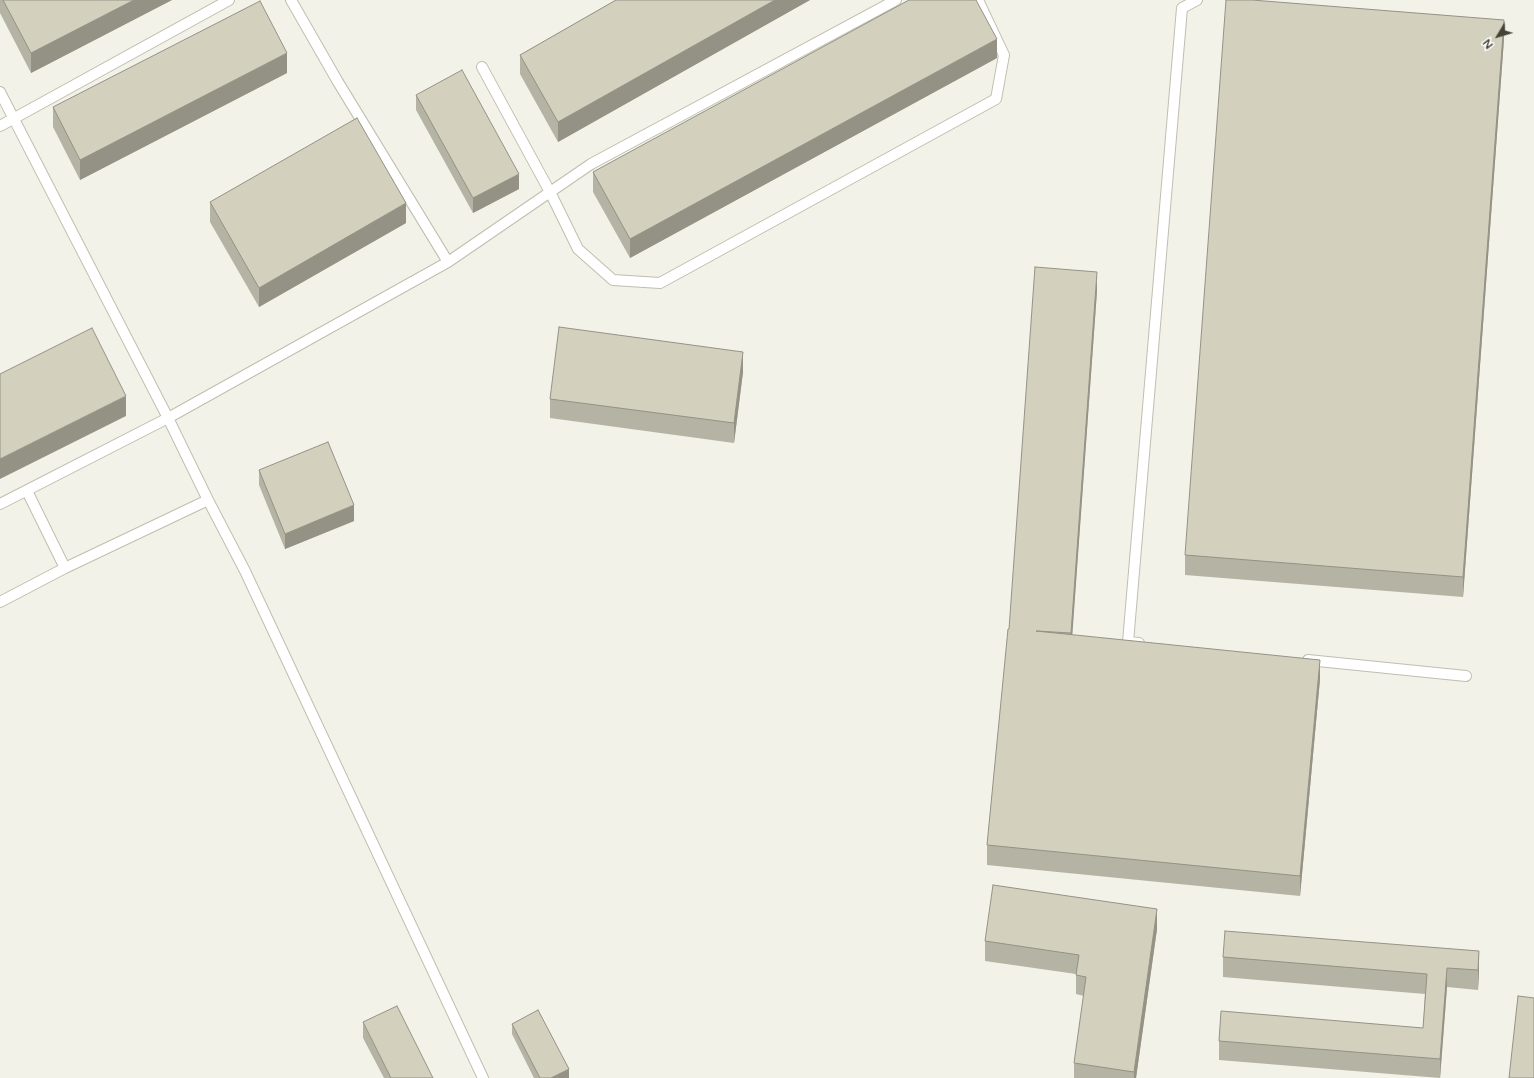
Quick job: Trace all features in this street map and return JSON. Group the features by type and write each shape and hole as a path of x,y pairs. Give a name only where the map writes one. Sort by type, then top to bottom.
{"lane":[{"path":"0,126 230,0"},
{"path":"291,0 338,82 448,262"},
{"path":"0,504 168,418 448,262 591,164 896,0"},
{"path":"482,67 550,192 578,249 613,280 660,282 996,99 1004,55 978,0"},
{"path":"1152,644 1128,642 1182,8 1197,0"},
{"path":"0,92 249,578 483,1078"},
{"path":"27,490 65,568"},
{"path":"0,602 65,568 208,500"},
{"path":"1301,659 1466,676"}],"building":[{"path":"3,0 134,0 31,53"},
{"path":"616,0 775,0 558,122 520,55"},
{"path":"909,0 976,0 997,39 630,239 593,172"},
{"path":"1226,0 1252,0 1504,20 1463,577 1185,555"},
{"path":"260,1 287,53 80,160 53,107"},
{"path":"462,70 519,174 473,198 416,95"},
{"path":"357,118 406,203 259,288 210,202"},
{"path":"1035,267 1097,272 1071,633 1036,631 1320,660 1300,876 987,845 1009,629"},
{"path":"559,327 743,352 734,423 550,399"},
{"path":"92,328 126,396 0,459 0,374"},
{"path":"328,442 354,505 285,534 259,470"},
{"path":"993,885 1157,909 1134,1072 1074,1063 1086,977 1076,975 1079,955 985,941"},
{"path":"1225,931 1479,951 1478,970 1447,968 1440,1059 1219,1041 1221,1011 1423,1028 1427,974 1223,957"},
{"path":"1518,996 1534,998 1534,1078 1509,1078"},
{"path":"397,1006 433,1078 391,1078 363,1022"},
{"path":"538,1010 569,1069 551,1078 540,1078 512,1024"}]}
